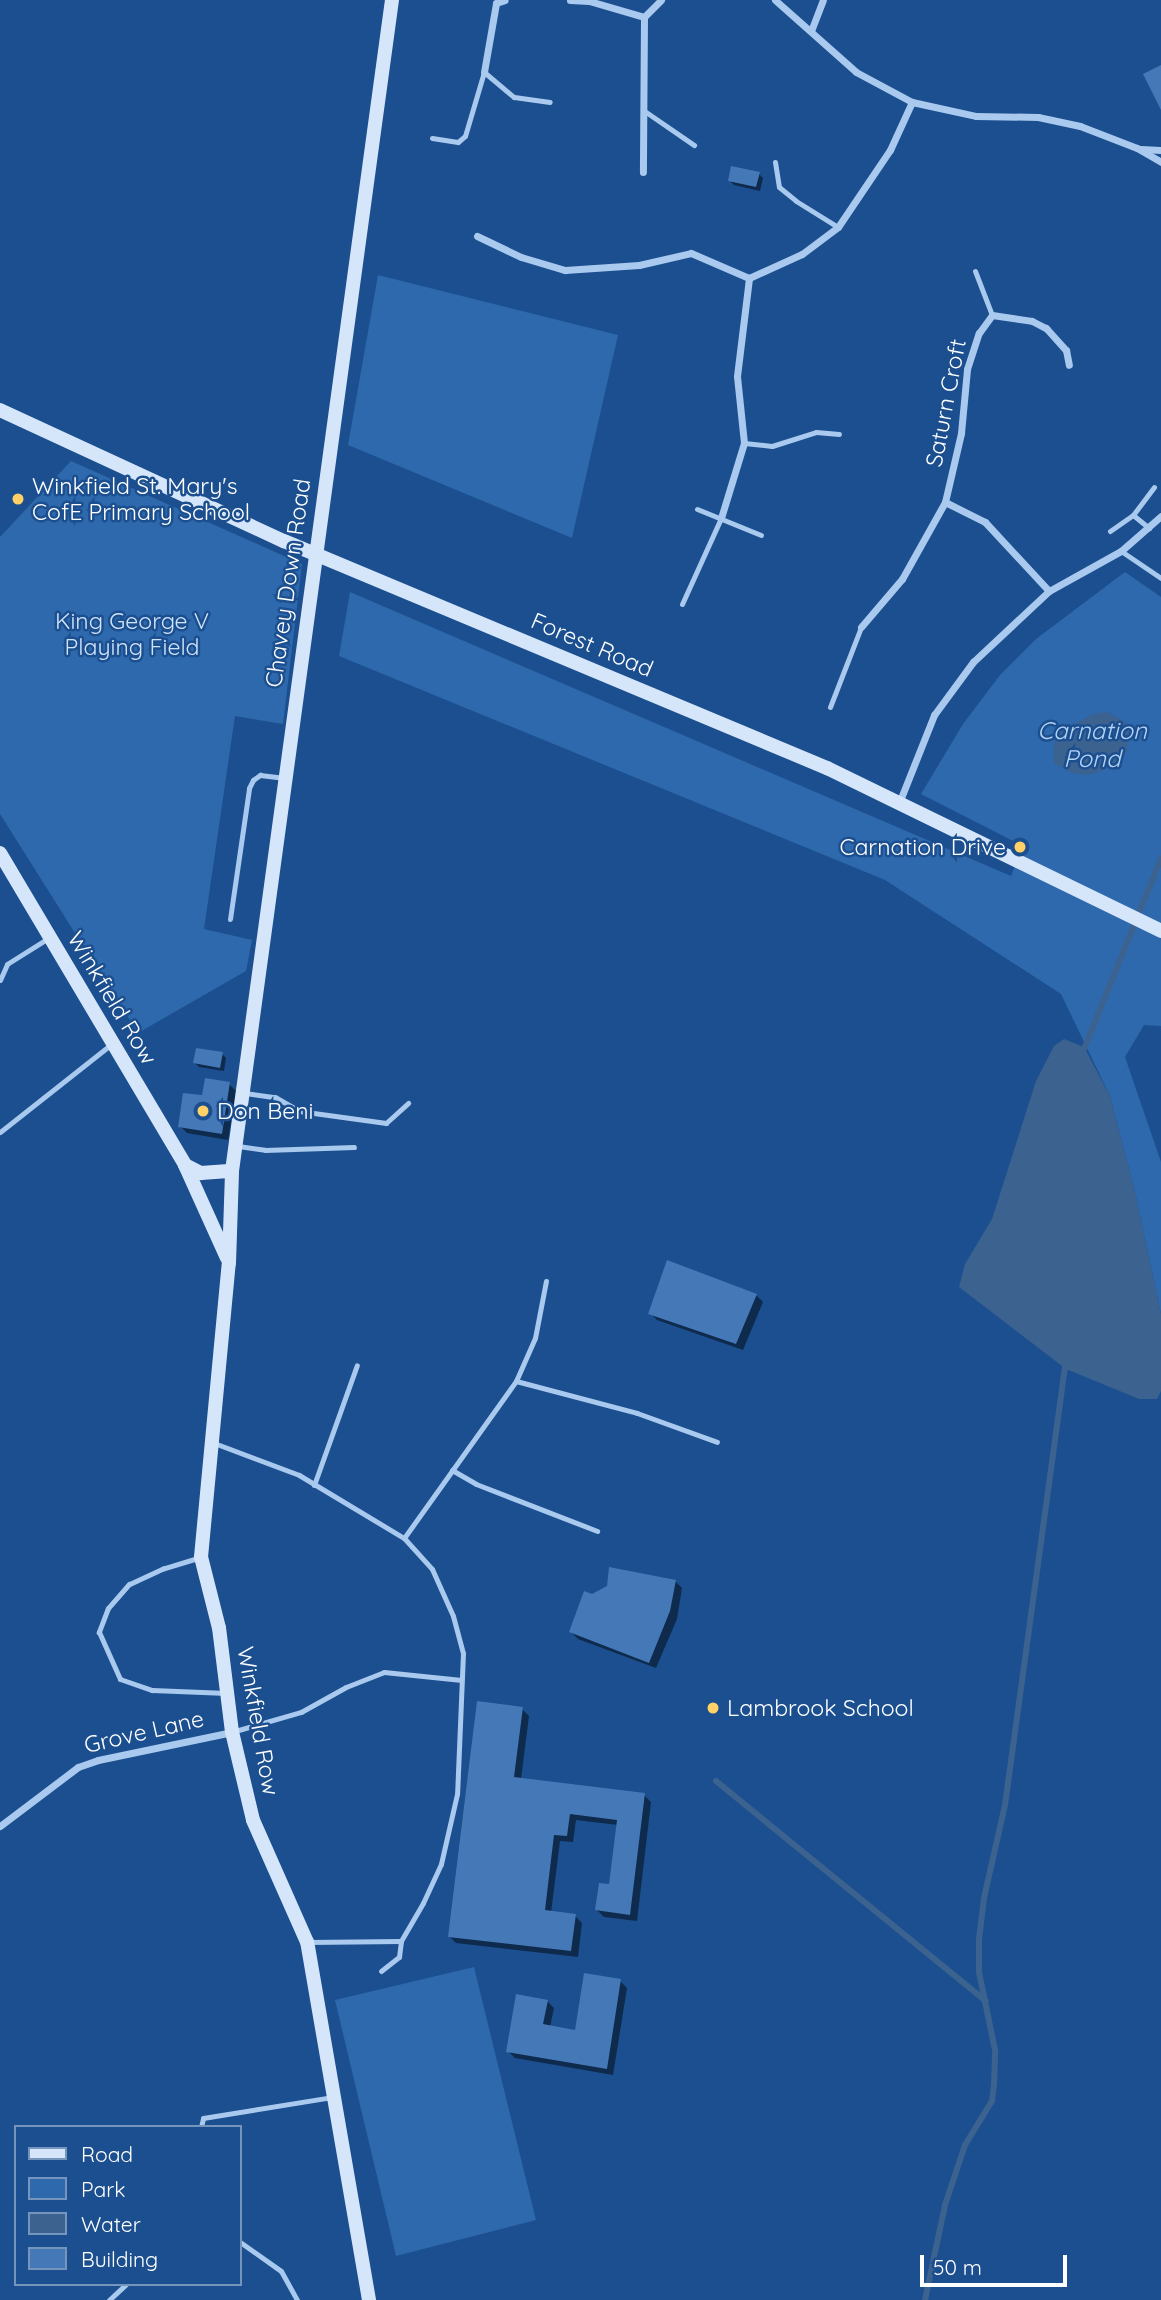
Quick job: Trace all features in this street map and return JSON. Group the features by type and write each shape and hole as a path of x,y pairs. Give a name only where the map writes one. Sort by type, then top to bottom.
{"main road":[{"name":"Chavey Down Road","path":"232,1171 392,0"},
{"name":"Forest Road","path":"0,411 315,554 827,768 1155,928"},
{"name":"Winkfield Row","path":"0,853 186,1165 229,1263"},
{"path":"186,1165 201,1172 232,1171"},
{"name":"Winkfield Row","path":"232,1171 229,1263 201,1557 219,1628 232,1732 253,1820 307,1942 369,2300"}],"street":[{"path":"484,72 496,4 505,0"},
{"path":"570,0 589,1 643,18"},
{"path":"643,172 643,18 661,0"},
{"path":"775,0 856,72 912,102 976,116 1038,117 1080,126 1137,148 1161,162"},
{"path":"811,31 823,0"},
{"path":"477,236 521,257 565,270 639,265 691,253 749,278 802,254 838,227 891,150 912,102"},
{"path":"1137,148 1161,150"},
{"path":"721,518 744,443 737,376 749,278"},
{"name":"Saturn Croft","path":"861,628 902,579 945,502 961,433 967,369 979,333 992,315 1032,321 1046,328 1066,349 1069,365"},
{"name":"Saturn Croft","path":"945,502 985,522 1049,591"},
{"path":"899,804 934,715 973,662 1049,591 1121,551 1161,516"},
{"name":"Grove Lane","path":"0,1826 78,1767 97,1760 232,1732"}],"lane":[{"path":"432,138 451,142 465,136 484,72 514,97 550,102"},
{"path":"643,110 694,145"},
{"path":"775,162 779,187 838,227"},
{"name":"Saturn Croft","path":"975,271 992,315"},
{"path":"744,443 772,446 817,432 839,434"},
{"path":"1110,531 1133,515 1154,487"},
{"path":"697,509 761,535"},
{"path":"1133,515 1149,528"},
{"path":"682,604 721,518"},
{"path":"1121,551 1161,578"},
{"path":"830,707 861,628"},
{"path":"230,919 249,788 260,775 285,778"},
{"path":"0,980 7,964 50,937"},
{"path":"0,1132 113,1044"},
{"path":"242,1093 275,1097 299,1111 386,1123 408,1102"},
{"path":"235,1146 265,1150 354,1147"},
{"path":"404,1538 516,1381 535,1338 546,1281"},
{"path":"314,1485 357,1365"},
{"path":"516,1381 637,1413 717,1442"},
{"path":"211,1441 299,1475 404,1538 432,1569 453,1616 463,1653 457,1794 441,1864 401,1941 399,1957 382,1971"},
{"path":"452,1471 476,1484 597,1531"},
{"path":"201,1557 164,1568 129,1584 108,1608 99,1632 120,1679 152,1689 228,1693"},
{"path":"232,1732 301,1713 346,1687 384,1672 462,1680"},
{"path":"307,1942 401,1941"},
{"path":"202,2125 204,2118 334,2097"},
{"path":"242,2243 281,2271 297,2300"},
{"path":"109,2300 123,2286"}],"green space":[{"path":"378,275 618,335 572,538 348,445"},
{"name":"King George V Playing Field","path":"71,461 302,564 283,724 235,716 204,929 252,940 246,971 138,1033 0,814 0,537"},
{"path":"1125,572 1161,597 1161,1026 1144,1025 1125,1057 1161,1162 1161,1314 1134,1188 1110,1096 1061,994 885,880 339,656 350,592 1011,876 1023,846 921,794 963,724 1000,675 1036,639"},
{"path":"474,1967 536,2220 396,2256 335,2000"}],"water":[{"name":"Carnation Pond","path":"1107,712 1125,722 1130,734 1126,753 1102,771 1087,775 1072,773 1054,763 1054,744 1062,730 1094,714"},
{"path":"1064,1039 1084,1047 1110,1096 1134,1188 1161,1314 1161,1391 1157,1399 1139,1399 1066,1369 959,1287 965,1264 992,1219 1036,1081 1054,1046"}],"building":[{"path":"1161,65 1161,110 1143,74"},
{"path":"731,166 760,172 756,187 728,181"},
{"path":"196,1048 223,1052 220,1068 193,1063"},
{"name":"Don Beni","path":"205,1078 230,1082 222,1134 178,1127 183,1093 202,1095"},
{"path":"667,1260 757,1294 736,1344 648,1314"},
{"path":"609,1567 676,1580 670,1611 649,1663 569,1632 584,1591 592,1594 607,1586"},
{"path":"477,1701 523,1707 514,1777 645,1793 630,1915 595,1910 599,1883 609,1884 617,1820 570,1814 567,1836 554,1835 545,1910 576,1914 571,1951 448,1937"},
{"path":"584,1973 621,1979 607,2069 506,2052 516,1994 548,2000 543,2024 575,2030"}],"waterway":[{"path":"1082,1054 1161,858"},
{"path":"925,2300 945,2205 965,2145 992,2101 995,2050 979,1972 979,1939 984,1898 1005,1805 1066,1362"},
{"path":"716,1781 986,2001"}],"place":[{"name":"Winkfield St. Mary's CofE Primary School","path":"18,499"},
{"name":"Carnation Drive","path":"1020,847"},
{"name":"Don Beni","path":"203,1111"},
{"name":"Lambrook School","path":"713,1708"}]}
